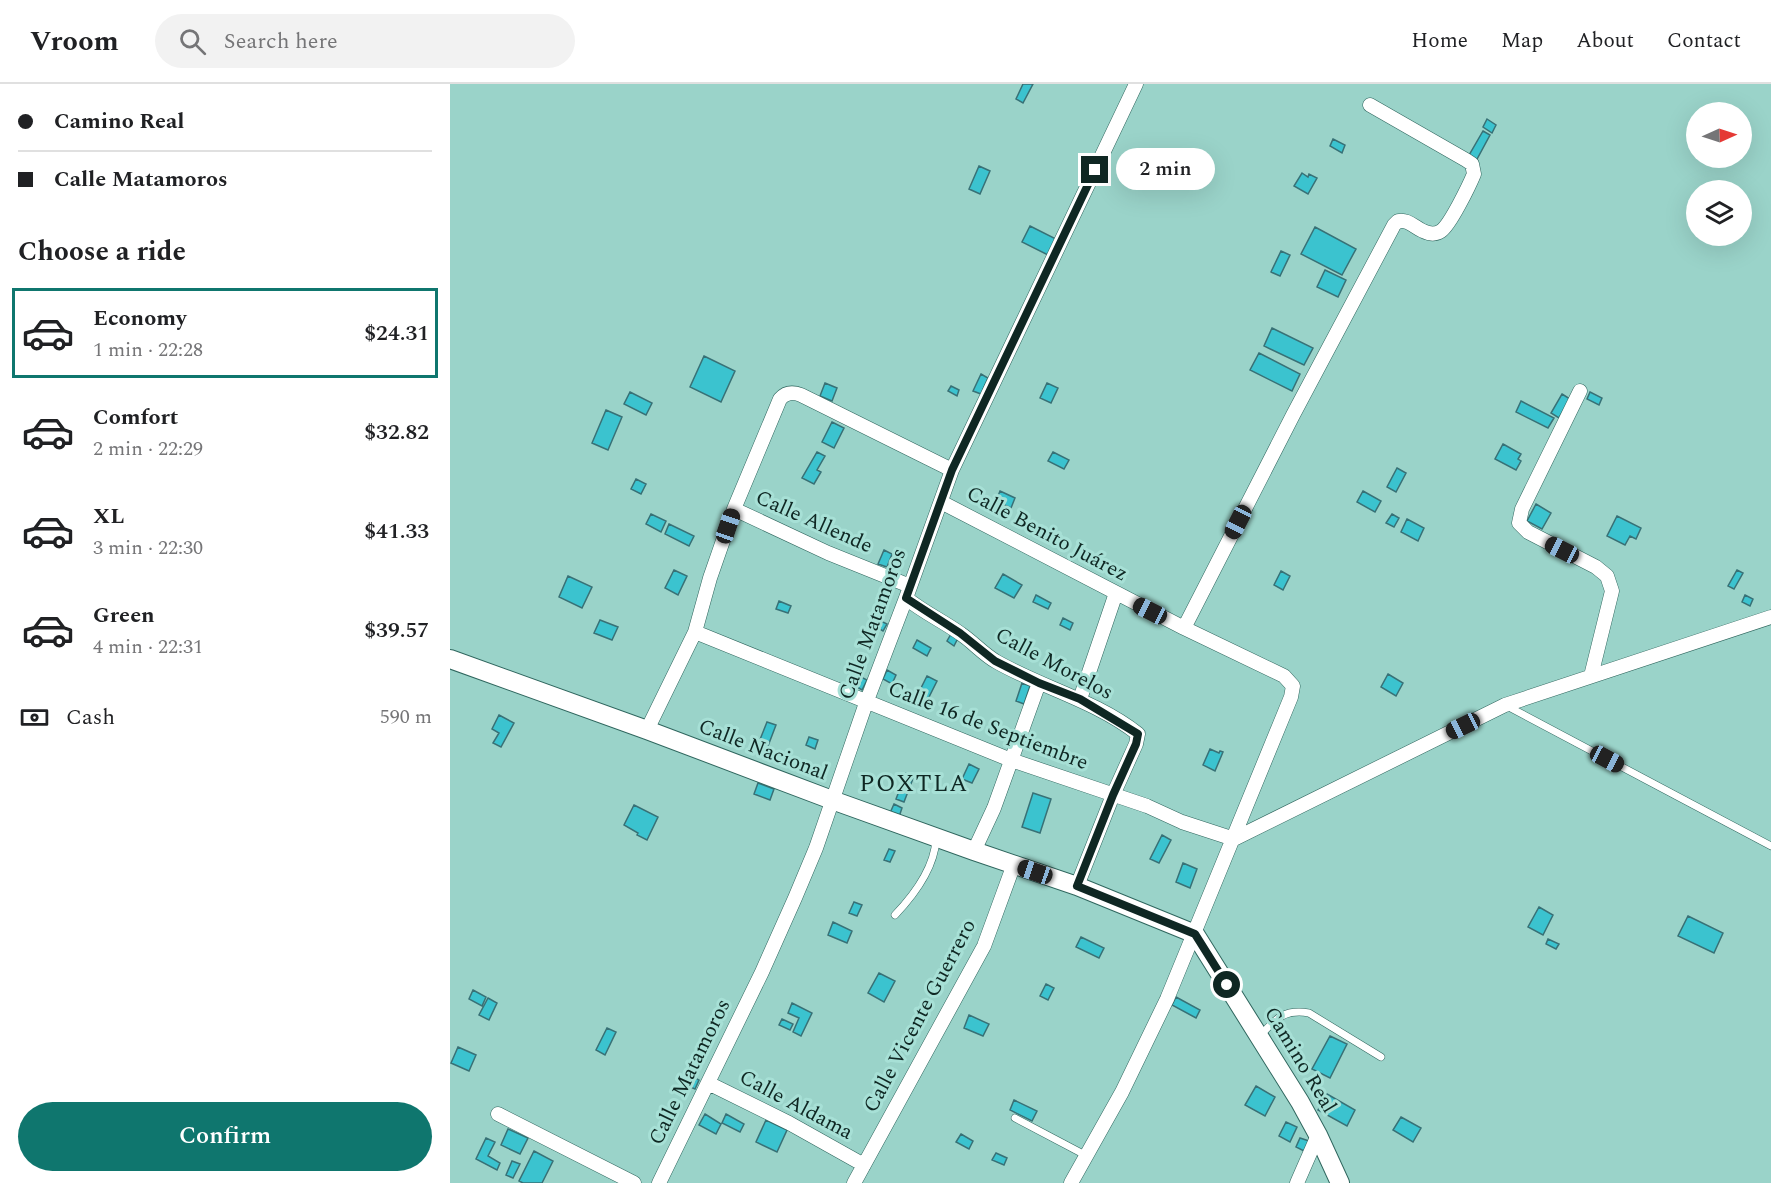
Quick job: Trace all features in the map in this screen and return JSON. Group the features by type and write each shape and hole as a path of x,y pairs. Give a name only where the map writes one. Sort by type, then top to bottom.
{"street":[{"name":"Calle Matamoros","path":"659,1183 762,972 816,848 866,703 952,470 1136,84"},
{"path":"1184,628 1287,426 1394,225 1403,220 1424,232 1432,234 1440,232 1448,225 1474,174 1472,164 1466,160 1370,105"},
{"path":"1580,391 1522,509 1519,523 1528,532 1596,567 1607,576 1612,591 1591,676"},
{"name":"Calle Benito Juárez","path":"734,509 784,394 801,395 952,470"},
{"name":"Calle Benito Juárez","path":"941,502 1184,628 1284,676 1293,686 1291,697 1234,839"},
{"path":"647,730 695,632 734,509"},
{"name":"Calle Allende","path":"734,509 908,592"},
{"name":"Calle Morelos","path":"908,592 995,661 1039,683 1080,699 1138,734 1136,744 1077,886"},
{"path":"1080,699 1116,593"},
{"path":"1071,1183 1122,1092 1167,999 1234,839 1505,705 1771,617"},
{"name":"Calle 16 de Septiembre","path":"695,632 1011,760 1147,806 1182,822 1234,839"},
{"name":"Calle Nacional","path":"450,659 936,838 1077,886 1195,934"},
{"path":"974,851 994,808 1039,683"},
{"name":"Calle Vicente Guerrero","path":"854,1183 984,946 1014,864"},
{"name":"Camino Real","path":"1195,934 1260,1036 1318,1135 1340,1183"},
{"name":"Calle Aldama","path":"708,1083 789,1123 864,1165"},
{"path":"498,1114 634,1183"},
{"path":"1297,1183 1318,1135"}],"lane":[{"path":"1505,705 1771,846"},
{"path":"895,915 906,904 931,863 936,838"},
{"path":"1260,1036 1281,1015 1296,1011 1309,1013 1381,1057"},
{"path":"1015,1119 1086,1156"}],"building":[{"path":"1023,84 1033,84 1023,103 1016,99"},
{"path":"1487,119 1496,125 1492,133 1483,127"},
{"path":"1483,131 1490,135 1476,161 1468,157"},
{"path":"1333,139 1345,145 1342,153 1330,146"},
{"path":"979,166 990,171 980,194 969,189"},
{"path":"1302,173 1308,177 1309,174 1317,178 1308,194 1294,186"},
{"path":"1030,226 1056,239 1048,255 1022,242"},
{"path":"1315,227 1356,249 1342,275 1301,254"},
{"path":"1281,251 1290,255 1280,276 1271,272"},
{"path":"1325,270 1346,280 1338,297 1317,287"},
{"path":"1272,328 1313,348 1304,365 1264,346"},
{"path":"1259,353 1300,374 1292,391 1250,370"},
{"path":"704,356 735,371 721,402 690,387"},
{"path":"981,374 988,378 981,394 973,391"},
{"path":"825,383 837,388 832,401 820,396"},
{"path":"1047,383 1058,388 1051,403 1040,398"},
{"path":"951,386 959,390 957,396 948,391"},
{"path":"630,392 652,403 646,415 624,404"},
{"path":"1590,392 1602,398 1599,405 1587,399"},
{"path":"1562,394 1570,399 1559,418 1551,413"},
{"path":"1521,401 1554,418 1548,428 1516,412"},
{"path":"606,410 622,417 608,450 592,443"},
{"path":"832,422 844,428 834,448 822,442"},
{"path":"1503,444 1521,454 1518,459 1521,461 1516,470 1495,459"},
{"path":"817,452 825,456 817,470 821,472 814,484 802,478"},
{"path":"1053,452 1069,460 1064,469 1048,461"},
{"path":"1397,468 1406,473 1396,492 1387,487"},
{"path":"636,479 646,484 641,494 631,489"},
{"path":"1000,491 1015,498 1011,508 996,501"},
{"path":"1363,491 1381,501 1375,512 1357,502"},
{"path":"1536,504 1551,513 1542,529 1527,521"},
{"path":"651,514 666,521 661,532 646,524"},
{"path":"1392,514 1399,518 1394,527 1386,523"},
{"path":"1617,516 1641,528 1636,539 1630,536 1625,545 1607,536"},
{"path":"1407,519 1424,528 1418,541 1401,532"},
{"path":"669,524 694,536 689,546 665,534"},
{"path":"884,550 892,554 887,567 878,564"},
{"path":"674,570 687,576 678,595 665,588"},
{"path":"1737,570 1743,573 1734,589 1728,586"},
{"path":"1281,571 1290,576 1283,590 1274,585"},
{"path":"1003,574 1022,585 1014,598 995,588"},
{"path":"568,576 592,587 582,608 559,597"},
{"path":"1036,595 1051,603 1048,609 1033,602"},
{"path":"1745,595 1753,599 1750,606 1742,602"},
{"path":"779,601 791,606 788,613 776,609"},
{"path":"1063,618 1073,623 1070,630 1060,625"},
{"path":"600,620 618,627 612,640 594,633"},
{"path":"879,620 887,624 883,631 876,627"},
{"path":"951,634 958,638 954,646 947,641"},
{"path":"917,640 931,648 927,656 913,648"},
{"path":"887,670 896,675 892,684 883,679"},
{"path":"1388,674 1403,683 1396,696 1381,687"},
{"path":"857,675 867,680 862,690 852,684"},
{"path":"927,676 937,681 927,701 917,696"},
{"path":"1022,683 1030,686 1024,704 1016,701"},
{"path":"499,715 514,723 501,747 493,743 499,733 492,729"},
{"path":"767,722 776,725 768,746 759,742"},
{"path":"809,737 818,740 815,749 806,745"},
{"path":"1210,749 1219,753 1223,752 1215,771 1203,765"},
{"path":"969,764 979,769 972,783 962,779"},
{"path":"906,773 914,776 904,802 896,799"},
{"path":"758,783 774,789 770,800 754,794"},
{"path":"1033,793 1051,799 1040,833 1022,827"},
{"path":"894,804 902,808 899,817 890,813"},
{"path":"634,805 658,817 647,840 624,825"},
{"path":"1162,835 1171,840 1159,863 1150,859"},
{"path":"889,849 895,851 890,862 884,860"},
{"path":"1183,863 1197,869 1190,888 1176,882"},
{"path":"854,902 862,905 857,916 849,913"},
{"path":"1539,907 1553,915 1543,935 1528,927"},
{"path":"1688,916 1723,933 1714,953 1678,936"},
{"path":"833,922 852,931 847,943 828,935"},
{"path":"1081,937 1104,948 1099,958 1076,947"},
{"path":"1548,939 1559,944 1556,949 1546,944"},
{"path":"879,973 895,981 884,1002 868,993"},
{"path":"1046,984 1054,988 1048,1000 1040,996"},
{"path":"473,990 486,997 482,1006 469,999"},
{"path":"1176,997 1200,1010 1196,1018 1172,1005"},
{"path":"488,998 497,1003 489,1020 479,1015"},
{"path":"792,1003 812,1013 801,1036 793,1032 799,1018 788,1013"},
{"path":"969,1015 989,1024 983,1036 964,1028"},
{"path":"782,1019 793,1024 790,1030 779,1025"},
{"path":"607,1028 616,1032 605,1055 596,1050"},
{"path":"1330,1036 1347,1044 1330,1078 1312,1069"},
{"path":"458,1047 476,1055 469,1071 451,1063"},
{"path":"693,1077 699,1080 695,1089 688,1086"},
{"path":"1256,1086 1275,1097 1265,1116 1245,1105"},
{"path":"1327,1094 1355,1110 1347,1126 1318,1110"},
{"path":"1014,1100 1037,1111 1032,1121 1010,1110"},
{"path":"705,1114 721,1124 716,1134 699,1125"},
{"path":"726,1114 744,1124 740,1132 722,1123"},
{"path":"1401,1117 1421,1128 1413,1142 1393,1130"},
{"path":"766,1120 787,1130 777,1152 756,1142"},
{"path":"1286,1122 1297,1127 1290,1142 1279,1136"},
{"path":"508,1129 528,1138 520,1154 501,1145"},
{"path":"961,1134 973,1141 969,1149 956,1142"},
{"path":"486,1138 495,1142 488,1156 500,1163 497,1170 476,1159"},
{"path":"1300,1138 1309,1141 1304,1151 1296,1147"},
{"path":"534,1151 553,1161 542,1183 523,1183 519,1181"},
{"path":"996,1153 1007,1158 1004,1165 992,1160"},
{"path":"512,1161 520,1164 513,1178 506,1175"}],"district":[{"name":"POXTLA","path":"914,784"}],"route":[{"path":"1095,170 952,470 906,598 960,633 995,661 1039,683 1080,699 1138,734 1136,744 1077,886 1195,934 1227,985"}]}
